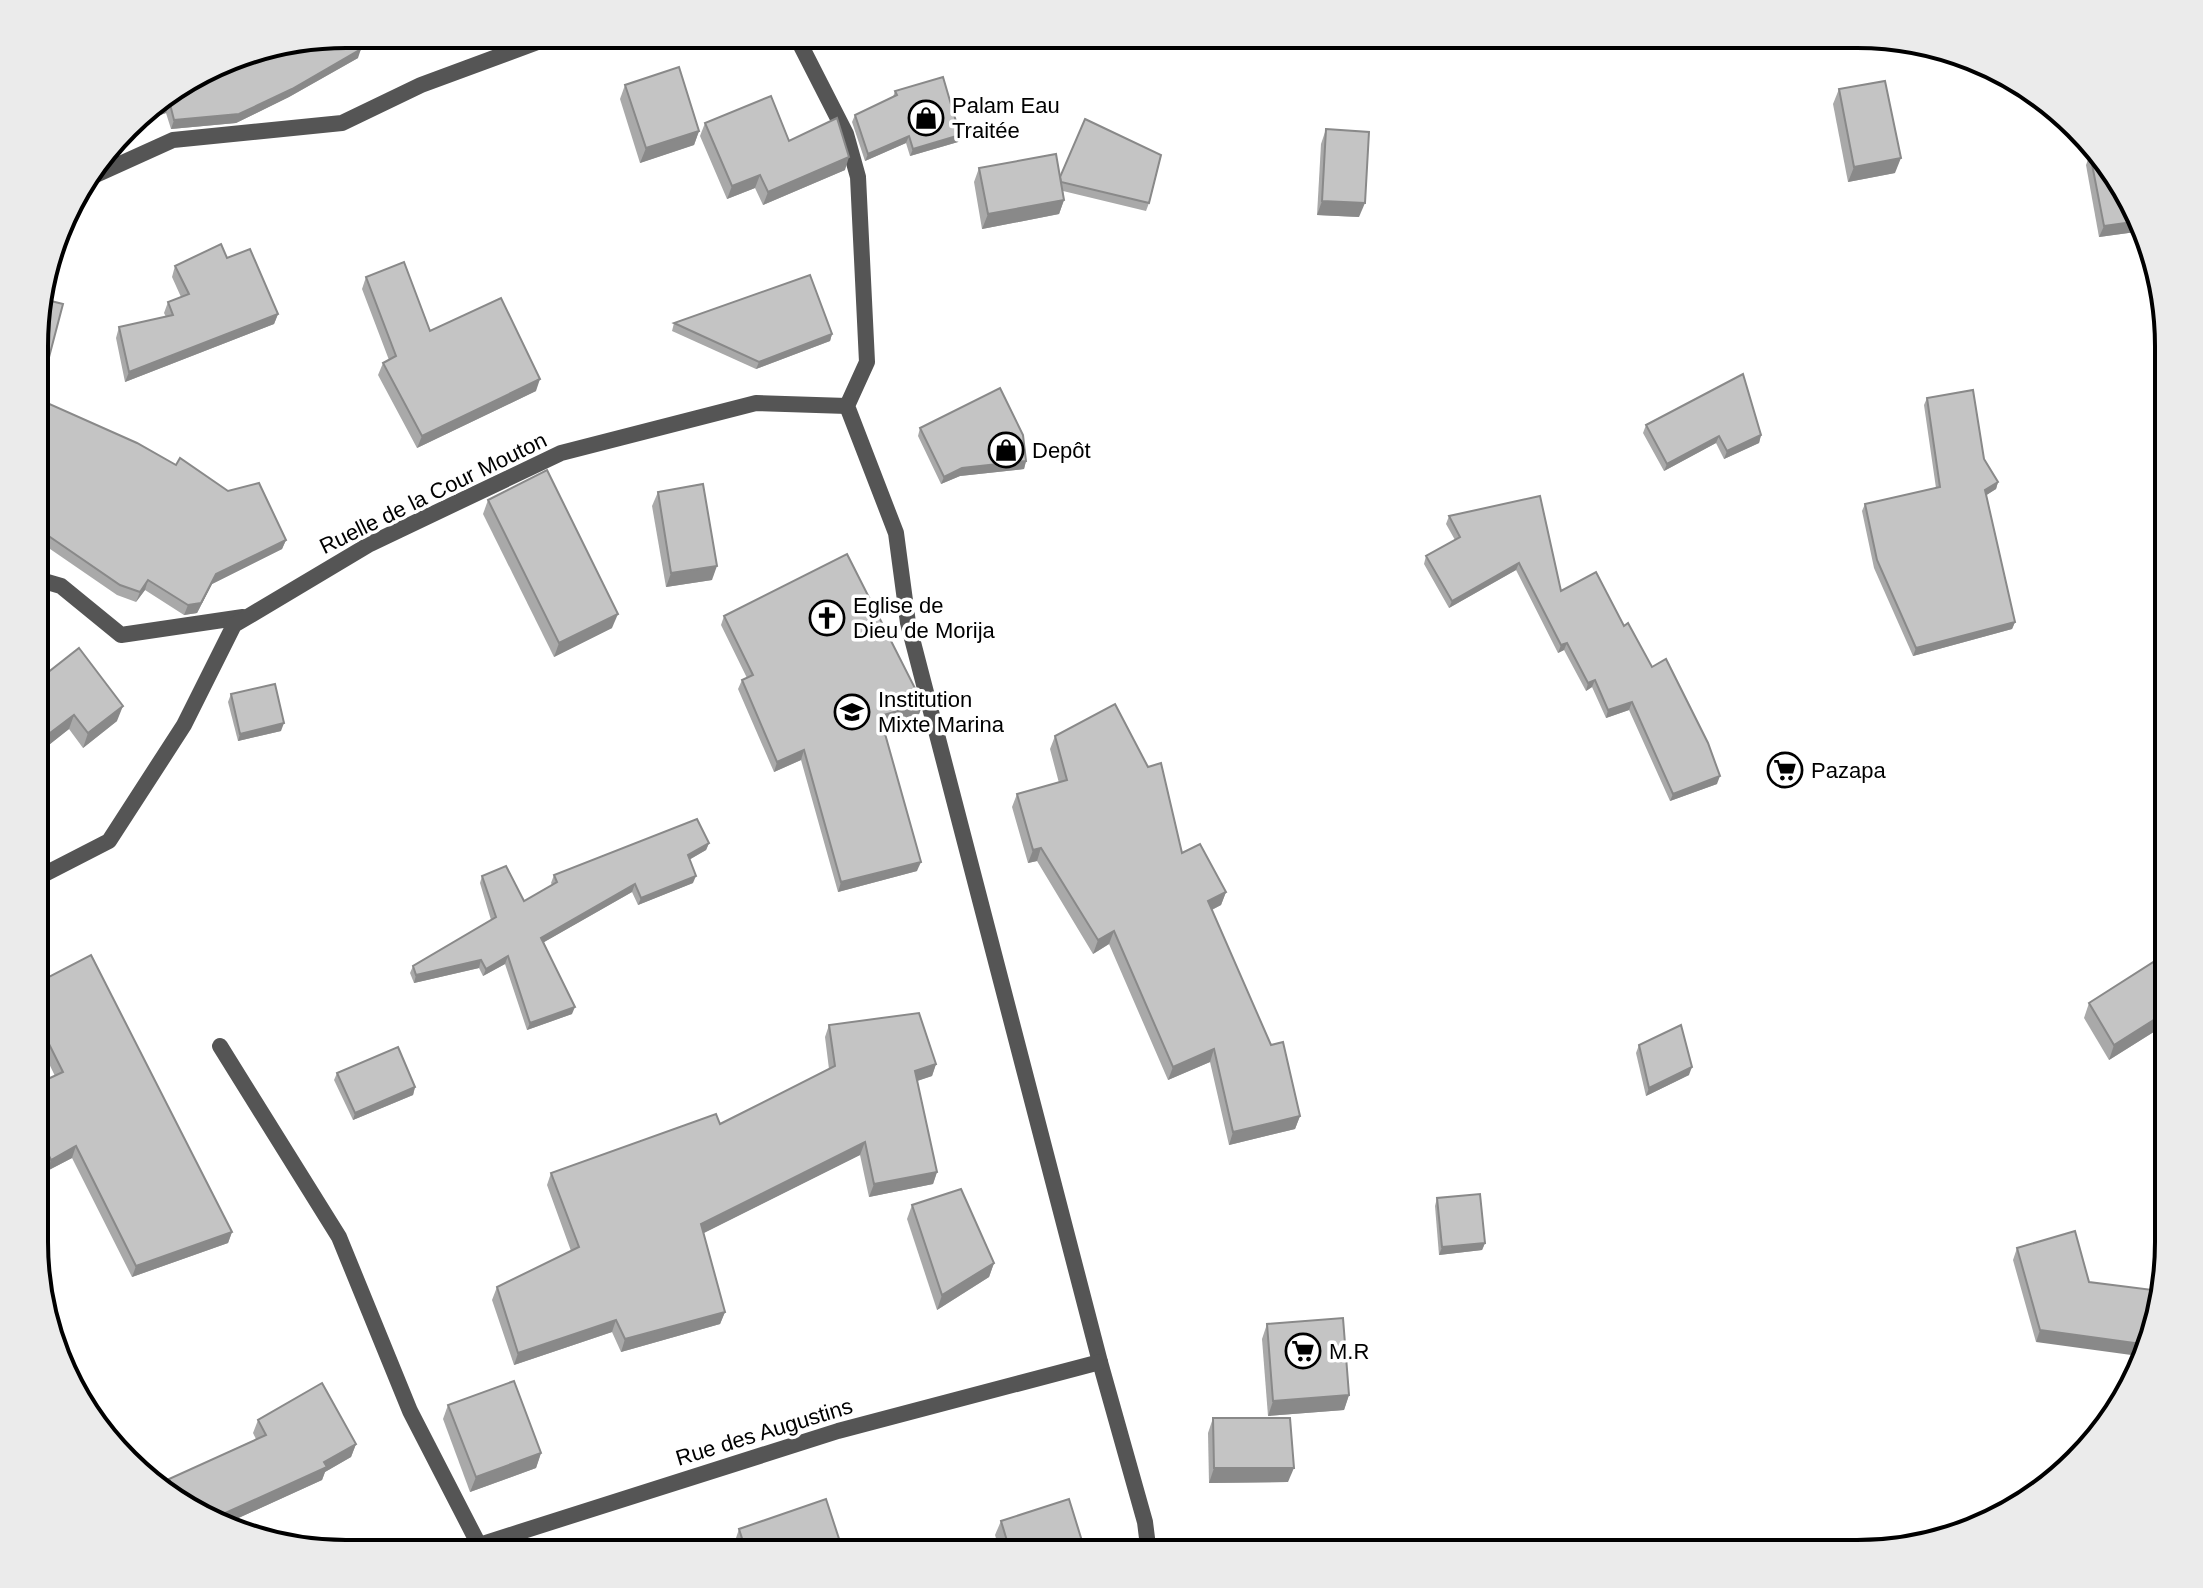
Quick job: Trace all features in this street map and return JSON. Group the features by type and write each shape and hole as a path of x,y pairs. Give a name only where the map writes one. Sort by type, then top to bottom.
{"street":[{"path":"106,170 173,140 342,123 421,85 521,48"},
{"path":"802,48 846,134 858,177 867,362 847,406 896,533 908,623 1147,1540"},
{"name":"Ruelle de la Cour Mouton","path":"48,872 109,841 184,725 234,625 370,544 561,453 756,403 847,406"},
{"path":"48,582 61,586 121,635 249,616"},
{"path":"220,1046 339,1237 410,1411 476,1540"},
{"name":"Rue des Augustins","path":"495,1540 838,1431 1100,1362"}],"building":[{"path":"361,49 292,89 239,114 174,120 170,106 181,98 214,79 250,64 307,51"},
{"path":"679,67 699,131 646,148 625,85"},
{"path":"943,77 960,135 913,149 909,136 868,154 855,115 897,95 895,91"},
{"path":"1885,81 1901,158 1854,167 1839,89"},
{"path":"771,96 789,141 837,118 849,157 768,192 760,175 732,186 705,123"},
{"path":"1085,119 1161,155 1149,203 1061,182 1060,177"},
{"path":"1326,129 1369,132 1365,203 1322,201"},
{"path":"1056,154 1064,200 988,214 979,168"},
{"path":"2092,164 2128,223 2104,226"},
{"path":"221,244 227,258 250,249 278,314 129,372 119,327 173,315 168,302 189,294 175,266"},
{"path":"404,262 430,331 501,298 540,379 422,436 383,363 396,356 366,277"},
{"path":"810,275 832,334 759,362 674,323"},
{"path":"52,301 63,304 48,361"},
{"path":"1743,374 1761,435 1727,451 1719,436 1667,464 1646,425"},
{"path":"1000,388 1023,435 1026,461 962,468 944,477 920,428"},
{"path":"1973,390 1984,459 1998,482 1985,490 2015,622 1916,648 1877,560 1865,504 1940,487 1927,398"},
{"path":"48,403 137,443 176,465 180,458 228,491 259,483 286,540 216,574 201,603 188,605 148,580 140,592 120,585 48,536"},
{"path":"547,470 618,614 559,643 488,500"},
{"path":"703,484 717,566 671,573 658,492"},
{"path":"1540,496 1561,591 1596,572 1624,626 1628,623 1652,667 1666,659 1708,743 1720,776 1673,794 1632,702 1608,710 1595,680 1588,683 1567,643 1561,645 1519,563 1452,601 1426,556 1460,537 1449,516"},
{"path":"847,554 923,704 880,716 921,862 841,882 804,750 777,762 742,680 753,675 724,616"},
{"path":"79,648 123,706 88,733 74,715 50,733 48,672"},
{"path":"275,684 284,723 240,734 231,694"},
{"path":"1115,704 1148,767 1161,763 1182,853 1200,844 1226,892 1208,901 1271,1045 1283,1042 1300,1116 1233,1132 1214,1049 1173,1067 1114,931 1098,940 1041,848 1033,850 1017,794 1067,780 1055,736"},
{"path":"697,819 709,843 688,855 696,876 641,898 635,884 541,938 575,1007 530,1023 508,956 486,969 481,960 416,975 413,966 496,917 482,876 506,866 524,901 557,882 554,875"},
{"path":"91,955 232,1232 136,1266 76,1146 51,1160 48,1154 48,1079 63,1072 48,1042 48,977"},
{"path":"2155,961 2155,1019 2114,1045 2089,1003"},
{"path":"919,1013 936,1064 915,1071 937,1172 874,1184 865,1142 701,1224 725,1312 625,1339 616,1320 518,1353 497,1287 579,1247 551,1173 716,1114 720,1124 835,1066 829,1025"},
{"path":"1681,1025 1692,1067 1649,1088 1639,1045"},
{"path":"398,1047 415,1087 355,1113 337,1073"},
{"path":"961,1189 994,1263 942,1295 912,1205"},
{"path":"1480,1194 1485,1243 1442,1247 1437,1198"},
{"path":"2075,1231 2089,1282 2151,1290 2137,1343 2040,1330 2017,1248"},
{"path":"1343,1318 1349,1395 1273,1401 1267,1324"},
{"path":"514,1381 541,1453 476,1477 448,1405"},
{"path":"322,1383 356,1444 324,1462 327,1467 224,1514 171,1482 169,1479 266,1435 258,1420"},
{"path":"1213,1418 1290,1418 1294,1468 1214,1468"},
{"path":"826,1499 839,1540 743,1540 739,1529"},
{"path":"1069,1499 1082,1540 1007,1540 1001,1521"}],"place":[{"name":"Palam Eau Traitée","path":"926,118"},
{"name":"Depôt","path":"1006,450"},
{"name":"Eglise de Dieu de Morija","path":"827,618"},
{"name":"Institution Mixte Marina","path":"852,712"},
{"name":"Pazapa","path":"1785,770"},
{"name":"M.R","path":"1303,1351"}]}
